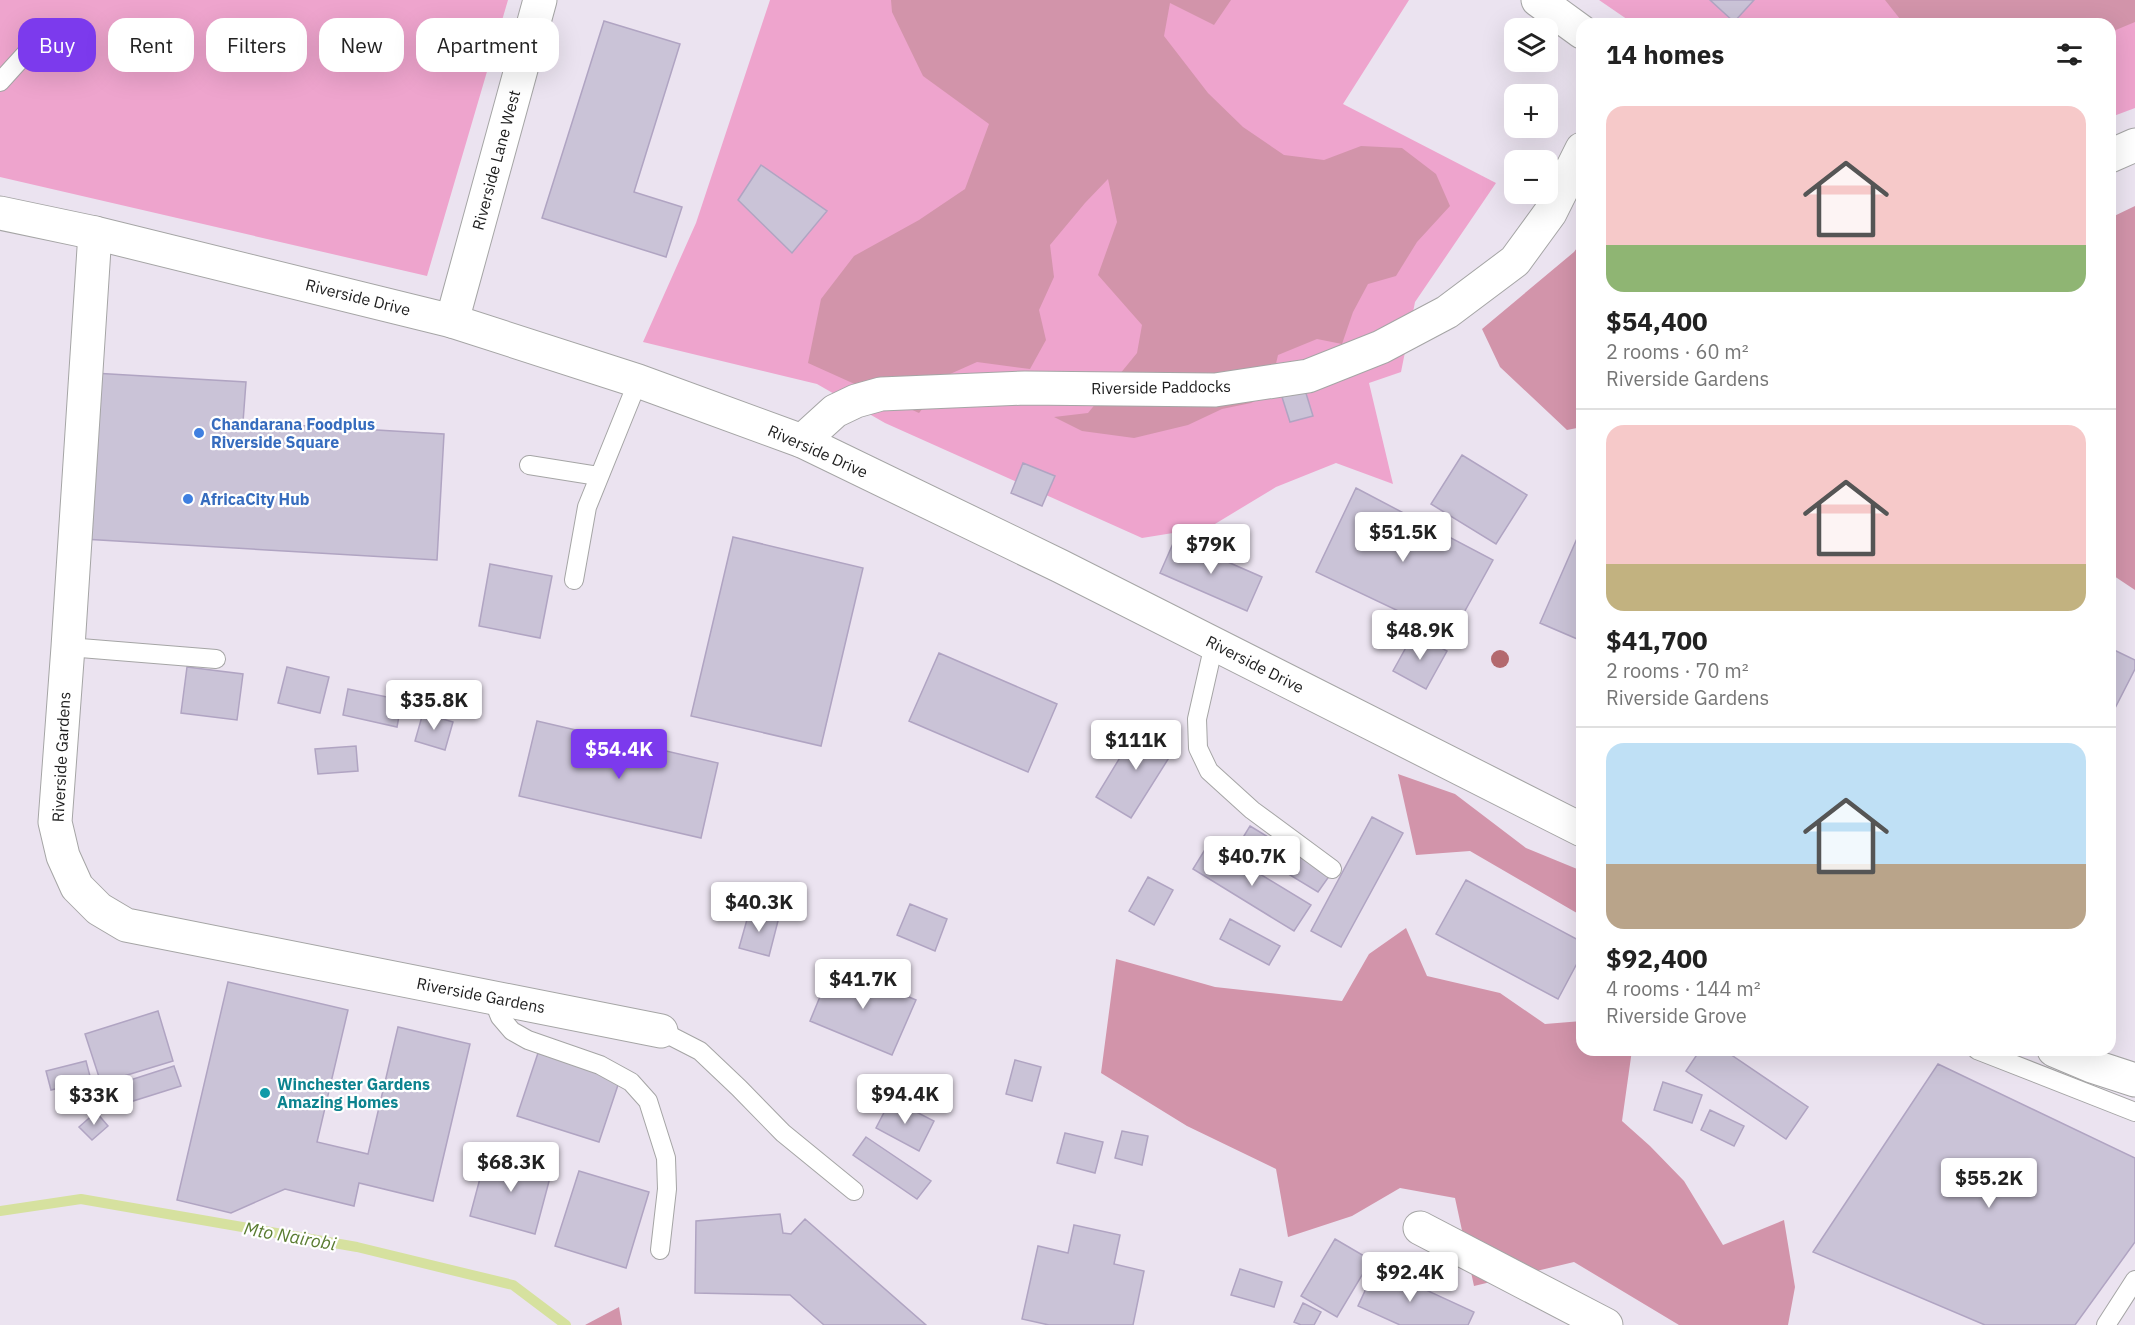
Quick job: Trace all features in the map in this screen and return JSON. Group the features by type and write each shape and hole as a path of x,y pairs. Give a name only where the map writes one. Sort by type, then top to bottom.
{"street":[{"name":"Riverside Lane West","path":"452,321 540,0"},
{"path":"1538,0 1576,28"},
{"path":"2116,153 2135,145"},
{"name":"Riverside Paddocks","path":"802,441 835,411 856,401 881,394 1025,388 1215,390 1308,376 1381,347 1447,312 1515,261 1550,213 1576,161"},
{"name":"Riverside Drive","path":"0,213 94,233 452,321 638,381 802,441 1060,566 1576,827"},
{"name":"Riverside Gardens","path":"94,233 55,822 63,856 77,887 99,909 126,925 661,1031"},
{"path":"2068,1056 2135,1080"},
{"path":"1419,1228 1606,1325"}],"lane":[{"path":"0,82 18,62"},
{"path":"574,580 587,507 638,381"},
{"path":"529,465 598,476"},
{"path":"1214,644 1197,720 1198,748 1209,771 1252,810 1332,869"},
{"path":"68,647 216,659"},
{"path":"492,998 500,1017 512,1031 528,1040 600,1065 631,1082 648,1101 666,1158 667,1189 660,1250"},
{"path":"661,1031 700,1051 783,1132 854,1191"},
{"path":"1992,1056 2135,1112"},
{"path":"2106,1325 2135,1280"}],"shaded area":[{"path":"0,0 508,0 503,18 416,18 416,72 487,72 427,276 0,177"},
{"path":"770,0 1409,0 1343,104 1496,183 1415,302 1401,372 1369,383 1393,484 1336,463 1276,487 1210,527 1142,538 885,423 817,384 643,342 696,223"},
{"path":"891,0 1231,0 1214,25 1170,3 1164,36 1208,93 1243,127 1284,155 1324,160 1361,146 1402,148 1436,174 1450,206 1417,242 1396,276 1368,284 1353,312 1342,344 1317,339 1278,355 1269,394 1251,403 1222,409 1188,425 1134,438 1082,431 1054,417 1088,413 1137,353 1142,325 1098,275 1117,222 1108,179 1050,245 1054,277 1039,310 1046,340 1030,369 977,362 950,374 919,413 808,363 821,299 854,256 919,220 965,189 989,124 923,76 892,12"},
{"path":"1599,0 2135,0 2135,108 2116,115 2116,18 1625,18"},
{"path":"1885,0 2135,0 2135,22 2116,30 2116,18 1899,18"},
{"path":"2135,206 2135,590 2116,577 2116,215"},
{"path":"1576,249 1576,428 1567,430 1500,367 1482,329"},
{"path":"1398,774 1455,794 1526,848 1576,869 1576,913 1470,851 1416,855"},
{"path":"1406,928 1427,976 1500,993 1545,1024 1576,1021 1576,1056 1631,1056 1622,1121 1684,1181 1723,1245 1784,1220 1795,1287 1788,1325 1679,1325 1574,1262 1474,1286 1455,1198 1400,1188 1352,1216 1288,1237 1276,1169 1187,1126 1101,1073 1116,959 1215,987 1342,1001 1369,954"},
{"path":"619,1307 622,1325 585,1325"}],"building":[{"path":"1710,0 1754,0 1738,18 1730,18"},
{"path":"604,21 680,44 634,192 682,207 666,257 542,218"},
{"path":"761,165 827,211 792,253 738,200"},
{"path":"93,373 246,382 243,422 444,434 437,560 83,539"},
{"path":"1305,390 1313,416 1290,422 1282,397"},
{"path":"1462,455 1527,495 1496,544 1431,504"},
{"path":"1023,463 1055,476 1042,506 1011,493"},
{"path":"1356,488 1493,560 1451,636 1316,572"},
{"path":"733,537 863,568 821,746 691,716"},
{"path":"1175,539 1262,577 1247,611 1160,573"},
{"path":"1576,541 1576,638 1540,623"},
{"path":"490,564 552,576 540,638 479,626"},
{"path":"1414,633 1447,651 1426,689 1393,671"},
{"path":"2116,651 2135,660 2135,669 2116,706"},
{"path":"939,653 1057,704 1028,772 909,721"},
{"path":"187,667 243,674 237,720 181,713"},
{"path":"287,667 329,677 320,713 278,703"},
{"path":"348,689 402,700 397,727 343,715"},
{"path":"423,713 453,722 445,750 415,741"},
{"path":"537,721 718,763 701,838 519,796"},
{"path":"1141,723 1177,745 1131,818 1096,797"},
{"path":"356,746 358,771 318,774 315,749"},
{"path":"1372,817 1403,833 1341,947 1311,931"},
{"path":"1250,826 1330,875 1318,892 1239,844"},
{"path":"1209,843 1311,905 1294,931 1193,869"},
{"path":"1148,877 1173,890 1154,925 1129,911"},
{"path":"1466,880 1576,939 1576,965 1558,999 1436,934"},
{"path":"910,904 947,919 935,951 897,935"},
{"path":"750,909 779,917 769,956 739,948"},
{"path":"1230,919 1280,946 1269,965 1220,939"},
{"path":"833,965 916,1000 892,1055 810,1021"},
{"name":"Winchester Gardens Amazing Homes","path":"228,982 348,1010 317,1142 368,1154 398,1027 470,1044 433,1201 359,1183 354,1206 285,1189 231,1213 177,1200"},
{"path":"158,1011 173,1061 101,1083 85,1034"},
{"path":"538,1053 620,1079 599,1142 517,1116"},
{"path":"1696,1056 1733,1056 1808,1107 1786,1139 1686,1071"},
{"path":"1015,1060 1041,1067 1032,1101 1006,1094"},
{"path":"86,1061 91,1080 51,1090 46,1071"},
{"path":"1938,1064 2135,1158 2135,1242 2075,1325 1985,1325 1813,1252"},
{"path":"174,1066 181,1086 130,1102 124,1082"},
{"path":"1663,1082 1702,1095 1692,1123 1654,1110"},
{"path":"97,1083 101,1100 65,1110 61,1092"},
{"path":"891,1099 934,1121 919,1151 876,1128"},
{"path":"1710,1110 1744,1126 1734,1146 1701,1130"},
{"path":"96,1112 108,1126 92,1140 79,1127"},
{"path":"1122,1131 1148,1136 1142,1165 1115,1158"},
{"path":"1065,1133 1103,1142 1095,1173 1057,1163"},
{"path":"866,1137 931,1181 917,1199 853,1155"},
{"path":"487,1152 552,1170 535,1234 470,1216"},
{"path":"579,1171 649,1192 626,1268 555,1246"},
{"path":"780,1214 783,1233 791,1234 805,1219 926,1325 824,1325 790,1295 695,1293 696,1221"},
{"path":"1074,1225 1120,1235 1114,1264 1144,1271 1133,1325 1049,1325 1022,1319 1038,1246 1068,1253"},
{"path":"1335,1239 1371,1260 1337,1317 1301,1296"},
{"path":"1376,1267 1474,1312 1468,1325 1400,1325 1358,1306"},
{"path":"1240,1269 1282,1282 1274,1307 1231,1295"},
{"path":"1303,1303 1321,1312 1314,1325 1301,1325 1294,1322"}],"waterway":[{"name":"Mto Nairobi","path":"0,1211 81,1199 357,1247 513,1285 566,1325"}],"place":[{"name":"Chandarana Foodplus Riverside Square","path":"199,433"},
{"name":"AfricaCity Hub","path":"188,499"},
{"name":"Winchester Gardens Amazing Homes","path":"265,1093"}]}
